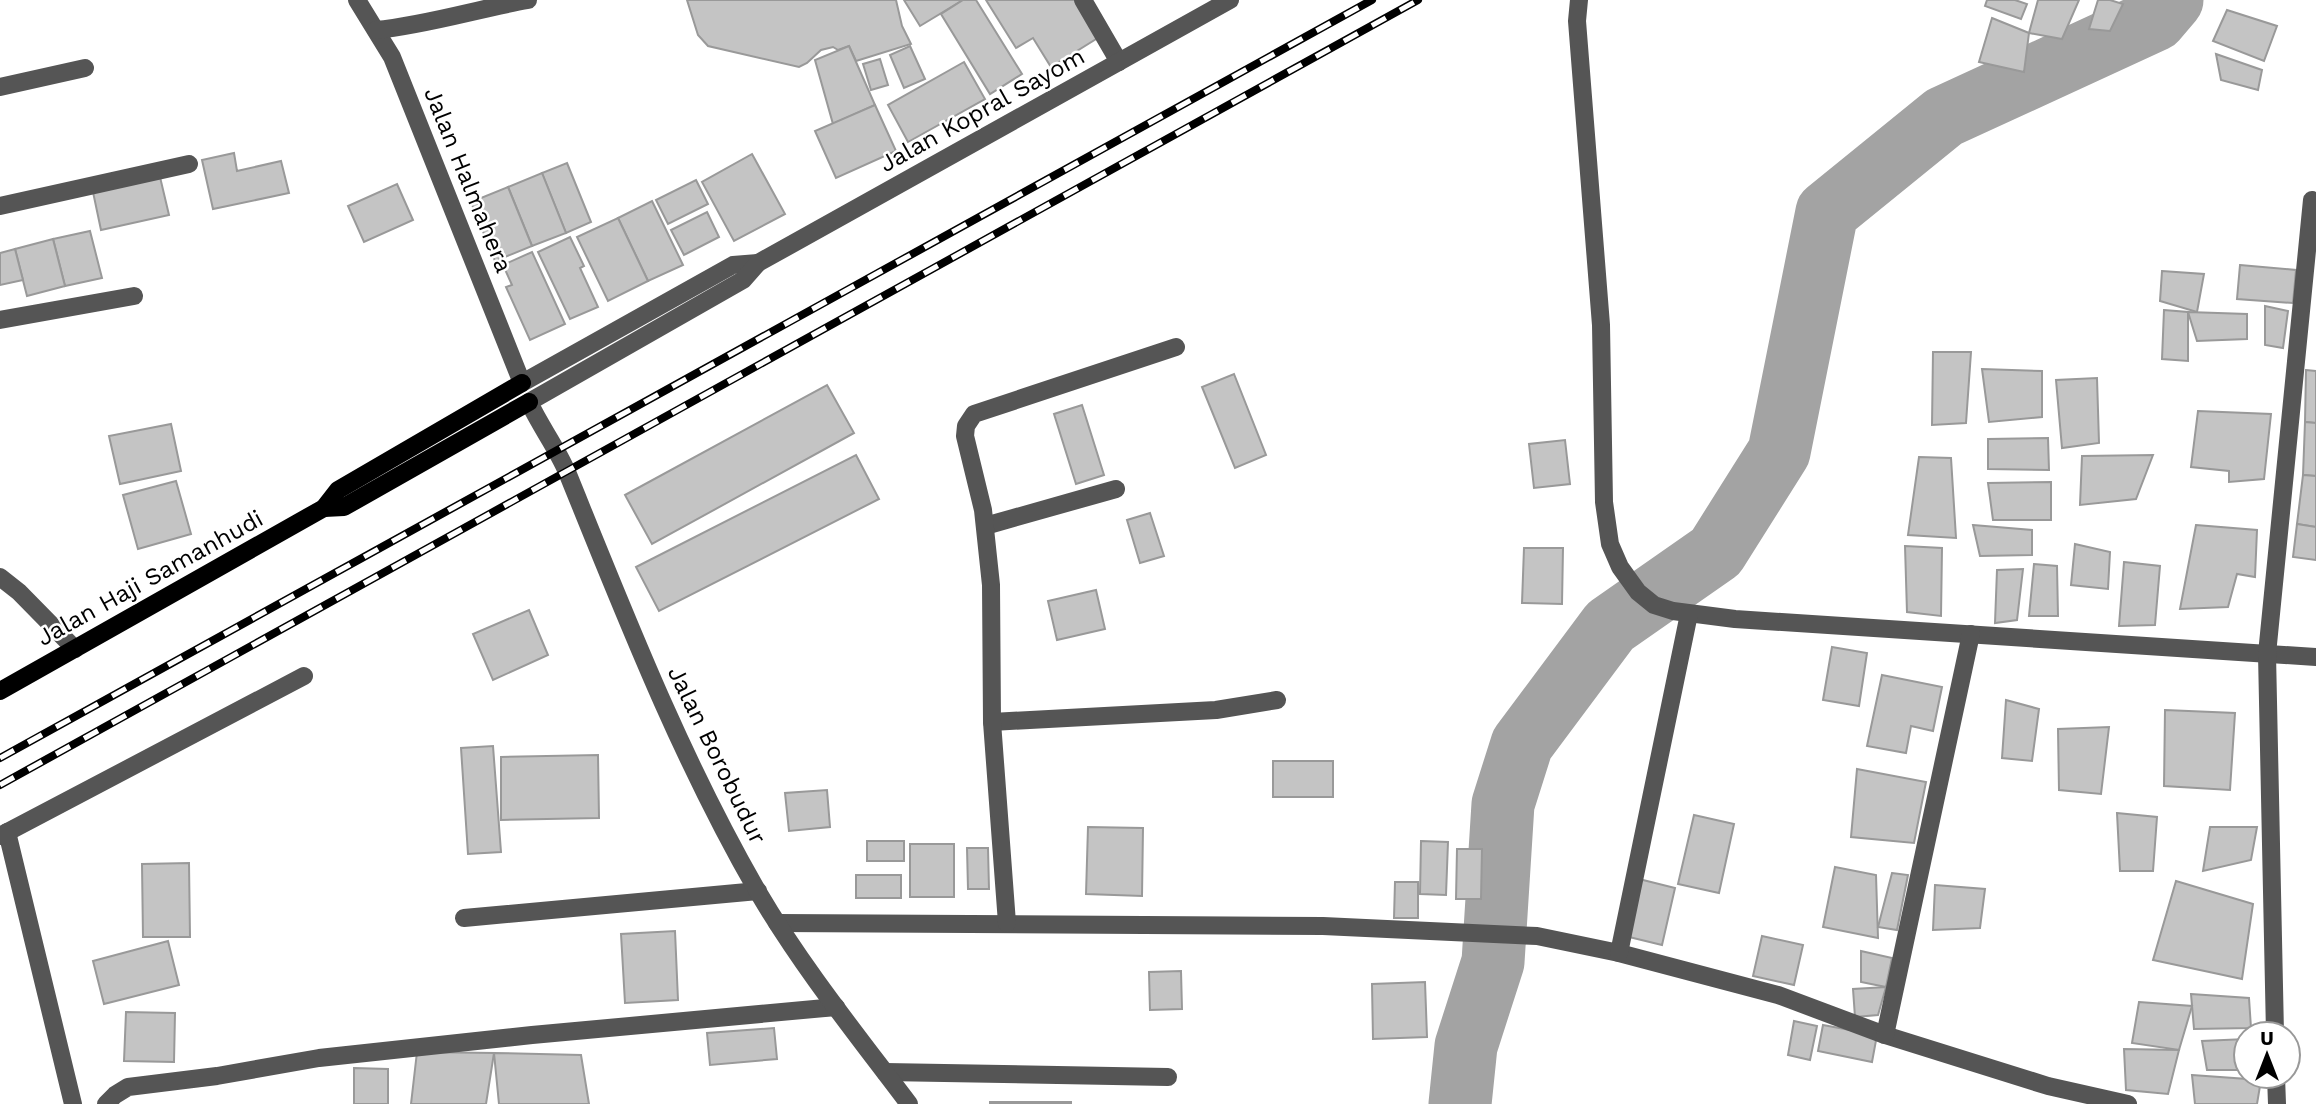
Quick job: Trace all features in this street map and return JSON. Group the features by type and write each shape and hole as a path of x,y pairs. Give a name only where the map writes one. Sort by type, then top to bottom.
{"main road":[{"name":"Jalan Haji Samanhudi","path":"324,508 344,507 390,471 522,383"},
{"name":"Jalan Haji Samanhudi","path":"0,691 324,508 338,490 390,471 529,402"}],"street":[{"name":"Jalan Halmahera","path":"357,0 392,57 522,383"},
{"path":"376,30 406,27 480,8 528,0"},
{"path":"1083,0 1119,62"},
{"name":"Jalan Kopral Sayom","path":"529,402 743,280 758,263 1230,0"},
{"path":"1579,0 1577,21 1601,325 1604,502 1610,544 1620,567 1638,592 1654,605 1689,614 1735,619 2316,657"},
{"path":"0,87 85,68"},
{"path":"0,206 189,164"},
{"path":"2275,1020 2267,654 2312,200"},
{"name":"Jalan Kopral Sayom","path":"522,383 733,265 758,263"},
{"path":"0,320 134,296"},
{"path":"1007,923 992,722 991,585 984,510 965,436 965,426 974,414 1176,347"},
{"name":"Jalan Borobudur","path":"529,402 566,472 613,590 680,744 758,891 836,1007 909,1104"},
{"path":"985,526 1116,489"},
{"path":"0,577 19,592 75,649"},
{"path":"1619,953 1689,614"},
{"path":"1885,1035 1971,634"},
{"path":"73,1104 3,834 304,676"},
{"path":"992,722 1216,710 1277,701"},
{"path":"464,918 758,891"},
{"path":"777,923 1322,926 1537,936 1619,953 1778,995 1885,1035 2048,1086 2128,1104"},
{"path":"106,1104 128,1087 217,1076 319,1058 836,1007"},
{"path":"885,1072 1168,1077"}],"building":[{"path":"687,0 896,0 902,26 911,44 856,61 849,46 838,50 833,47 821,50 799,67 708,46 698,35"},
{"path":"904,0 963,0 920,26"},
{"path":"963,0 976,0 1022,74 990,94 941,14"},
{"path":"986,0 1079,0 1101,36 1051,67 1033,38 1016,48"},
{"path":"1987,0 2015,0 2027,4 2021,19 1985,6"},
{"path":"2038,0 2079,0 2062,39 2029,33"},
{"path":"2098,0 2123,4 2110,31 2089,29"},
{"path":"2227,10 2277,26 2264,61 2213,41"},
{"path":"1992,18 2029,33 2024,72 1979,62"},
{"path":"849,46 875,105 833,124 815,60"},
{"path":"910,46 925,79 904,88 890,55"},
{"path":"2216,54 2262,70 2258,90 2221,80"},
{"path":"880,59 888,85 871,90 863,64"},
{"path":"964,62 985,99 908,142 888,105"},
{"path":"875,105 896,151 836,178 815,131"},
{"path":"234,153 237,171 281,161 289,193 213,209 202,160"},
{"path":"752,154 785,214 734,241 702,182"},
{"path":"567,163 591,222 566,233 542,173"},
{"path":"542,173 566,233 532,246 508,187"},
{"path":"160,177 169,215 101,230 93,192"},
{"path":"696,180 708,204 668,224 656,200"},
{"path":"397,184 413,220 364,242 348,206"},
{"path":"508,187 532,246 495,261 471,202"},
{"path":"652,201 683,265 648,281 618,218"},
{"path":"707,212 719,237 684,255 671,230"},
{"path":"618,218 648,281 608,301 577,237"},
{"path":"90,231 102,278 65,286 53,239"},
{"path":"570,237 584,266 580,268 598,307 570,319 538,252"},
{"path":"53,239 65,286 27,296 15,249"},
{"path":"15,249 23,280 0,285 0,253"},
{"path":"532,252 565,324 530,340 506,287 512,285 503,265"},
{"path":"2240,265 2296,270 2293,303 2237,299"},
{"path":"2162,271 2204,274 2197,312 2160,301"},
{"path":"2265,306 2288,311 2283,348 2265,345"},
{"path":"2164,310 2188,312 2188,361 2162,359"},
{"path":"2188,312 2247,314 2247,339 2197,341"},
{"path":"1933,352 1971,352 1966,423 1932,425"},
{"path":"1982,369 2042,371 2042,417 1989,422"},
{"path":"2306,370 2316,371 2316,423 2305,422"},
{"path":"1234,374 1266,455 1235,468 1202,387"},
{"path":"2097,378 2099,443 2062,448 2056,380"},
{"path":"827,385 854,433 652,544 625,495"},
{"path":"1082,405 1104,475 1076,484 1054,414"},
{"path":"2198,411 2271,414 2264,479 2229,482 2229,471 2191,467"},
{"path":"2305,422 2316,423 2316,476 2303,475"},
{"path":"171,424 181,471 120,484 109,436"},
{"path":"2048,438 2049,470 1988,469 1988,439"},
{"path":"1565,440 1570,484 1534,488 1529,444"},
{"path":"856,455 879,499 659,611 636,567"},
{"path":"2153,455 2136,499 2080,505 2082,456"},
{"path":"1919,457 1951,458 1956,538 1908,535"},
{"path":"2303,475 2316,476 2316,527 2297,524"},
{"path":"176,481 191,534 138,549 123,495"},
{"path":"2051,482 2051,520 1993,520 1988,483"},
{"path":"1150,513 1164,556 1140,563 1127,520"},
{"path":"2297,524 2316,527 2316,560 2293,557"},
{"path":"1973,525 2032,530 2032,555 1980,556"},
{"path":"2196,525 2257,530 2255,577 2237,574 2228,607 2180,609"},
{"path":"2075,544 2110,552 2108,589 2071,585"},
{"path":"1905,546 1942,548 1941,616 1907,612"},
{"path":"1524,548 1563,548 1562,604 1522,603"},
{"path":"2124,562 2160,566 2155,625 2119,626"},
{"path":"2034,564 2057,566 2058,616 2029,616"},
{"path":"2023,569 2017,620 1995,623 1997,570"},
{"path":"1096,590 1105,629 1057,640 1048,601"},
{"path":"529,610 548,655 493,680 473,634"},
{"path":"1832,647 1867,653 1859,706 1823,700"},
{"path":"1882,675 1942,687 1933,731 1911,726 1906,753 1867,746"},
{"path":"2006,700 2039,709 2032,761 2002,758"},
{"path":"2165,710 2235,713 2230,790 2164,786"},
{"path":"2109,727 2101,794 2059,790 2058,729"},
{"path":"493,746 501,852 468,854 461,748"},
{"path":"598,755 599,818 501,820 501,757"},
{"path":"1273,761 1333,761 1333,797 1273,797"},
{"path":"1857,769 1926,782 1914,843 1851,837"},
{"path":"827,790 830,827 789,831 785,793"},
{"path":"2117,813 2157,817 2153,871 2120,871"},
{"path":"1694,815 1734,824 1719,893 1678,884"},
{"path":"1088,827 1143,828 1142,896 1086,894"},
{"path":"2210,827 2257,827 2251,860 2203,871"},
{"path":"867,841 904,841 904,861 867,861"},
{"path":"1421,841 1448,842 1446,895 1420,894"},
{"path":"910,844 954,844 954,897 910,897"},
{"path":"967,848 988,848 989,889 968,889"},
{"path":"1457,849 1482,849 1481,899 1456,899"},
{"path":"189,863 190,937 143,937 142,864"},
{"path":"1835,867 1876,875 1878,938 1823,927"},
{"path":"1892,873 1908,875 1897,930 1878,927"},
{"path":"856,875 901,875 901,898 856,898"},
{"path":"1639,879 1675,888 1662,945 1625,936"},
{"path":"2176,881 2253,904 2242,979 2153,960"},
{"path":"1395,882 1418,882 1418,918 1394,918"},
{"path":"1935,885 1985,889 1980,928 1933,930"},
{"path":"675,931 678,1000 625,1003 621,934"},
{"path":"1762,936 1803,945 1794,985 1753,976"},
{"path":"168,941 179,985 104,1004 93,961"},
{"path":"1861,951 1892,958 1886,987 1861,982"},
{"path":"1181,971 1182,1009 1150,1010 1149,972"},
{"path":"1425,982 1427,1037 1373,1039 1372,984"},
{"path":"1886,987 1878,1015 1855,1017 1853,989"},
{"path":"2191,994 2249,998 2250,1020 2232,1020 2232,1028 2194,1029"},
{"path":"2139,1002 2192,1006 2179,1050 2132,1043"},
{"path":"126,1012 175,1013 174,1062 124,1061"},
{"path":"1794,1021 1817,1026 1810,1060 1788,1055"},
{"path":"1823,1025 1877,1035 1872,1062 1818,1051"},
{"path":"774,1028 777,1059 710,1065 707,1033"},
{"path":"2232,1040 2232,1070 2207,1070 2202,1041"},
{"path":"2124,1049 2179,1050 2168,1094 2126,1090"},
{"path":"417,1052 494,1053 486,1104 411,1104"},
{"path":"494,1053 581,1055 589,1104 499,1104"},
{"path":"354,1068 388,1069 388,1104 354,1104"},
{"path":"2192,1075 2232,1078 2232,1090 2259,1090 2257,1104 2195,1104"},
{"path":"1071,1102 1071,1104 990,1104"}],"waterway":[{"path":"1460,1104 1466,1046 1493,962 1503,804 1522,744 1610,626 1716,552 1779,452 1827,212 1944,117 2155,20 2172,0"}],"railway":[{"path":"0,758 1372,0"},
{"path":"0,785 1418,0"}]}
